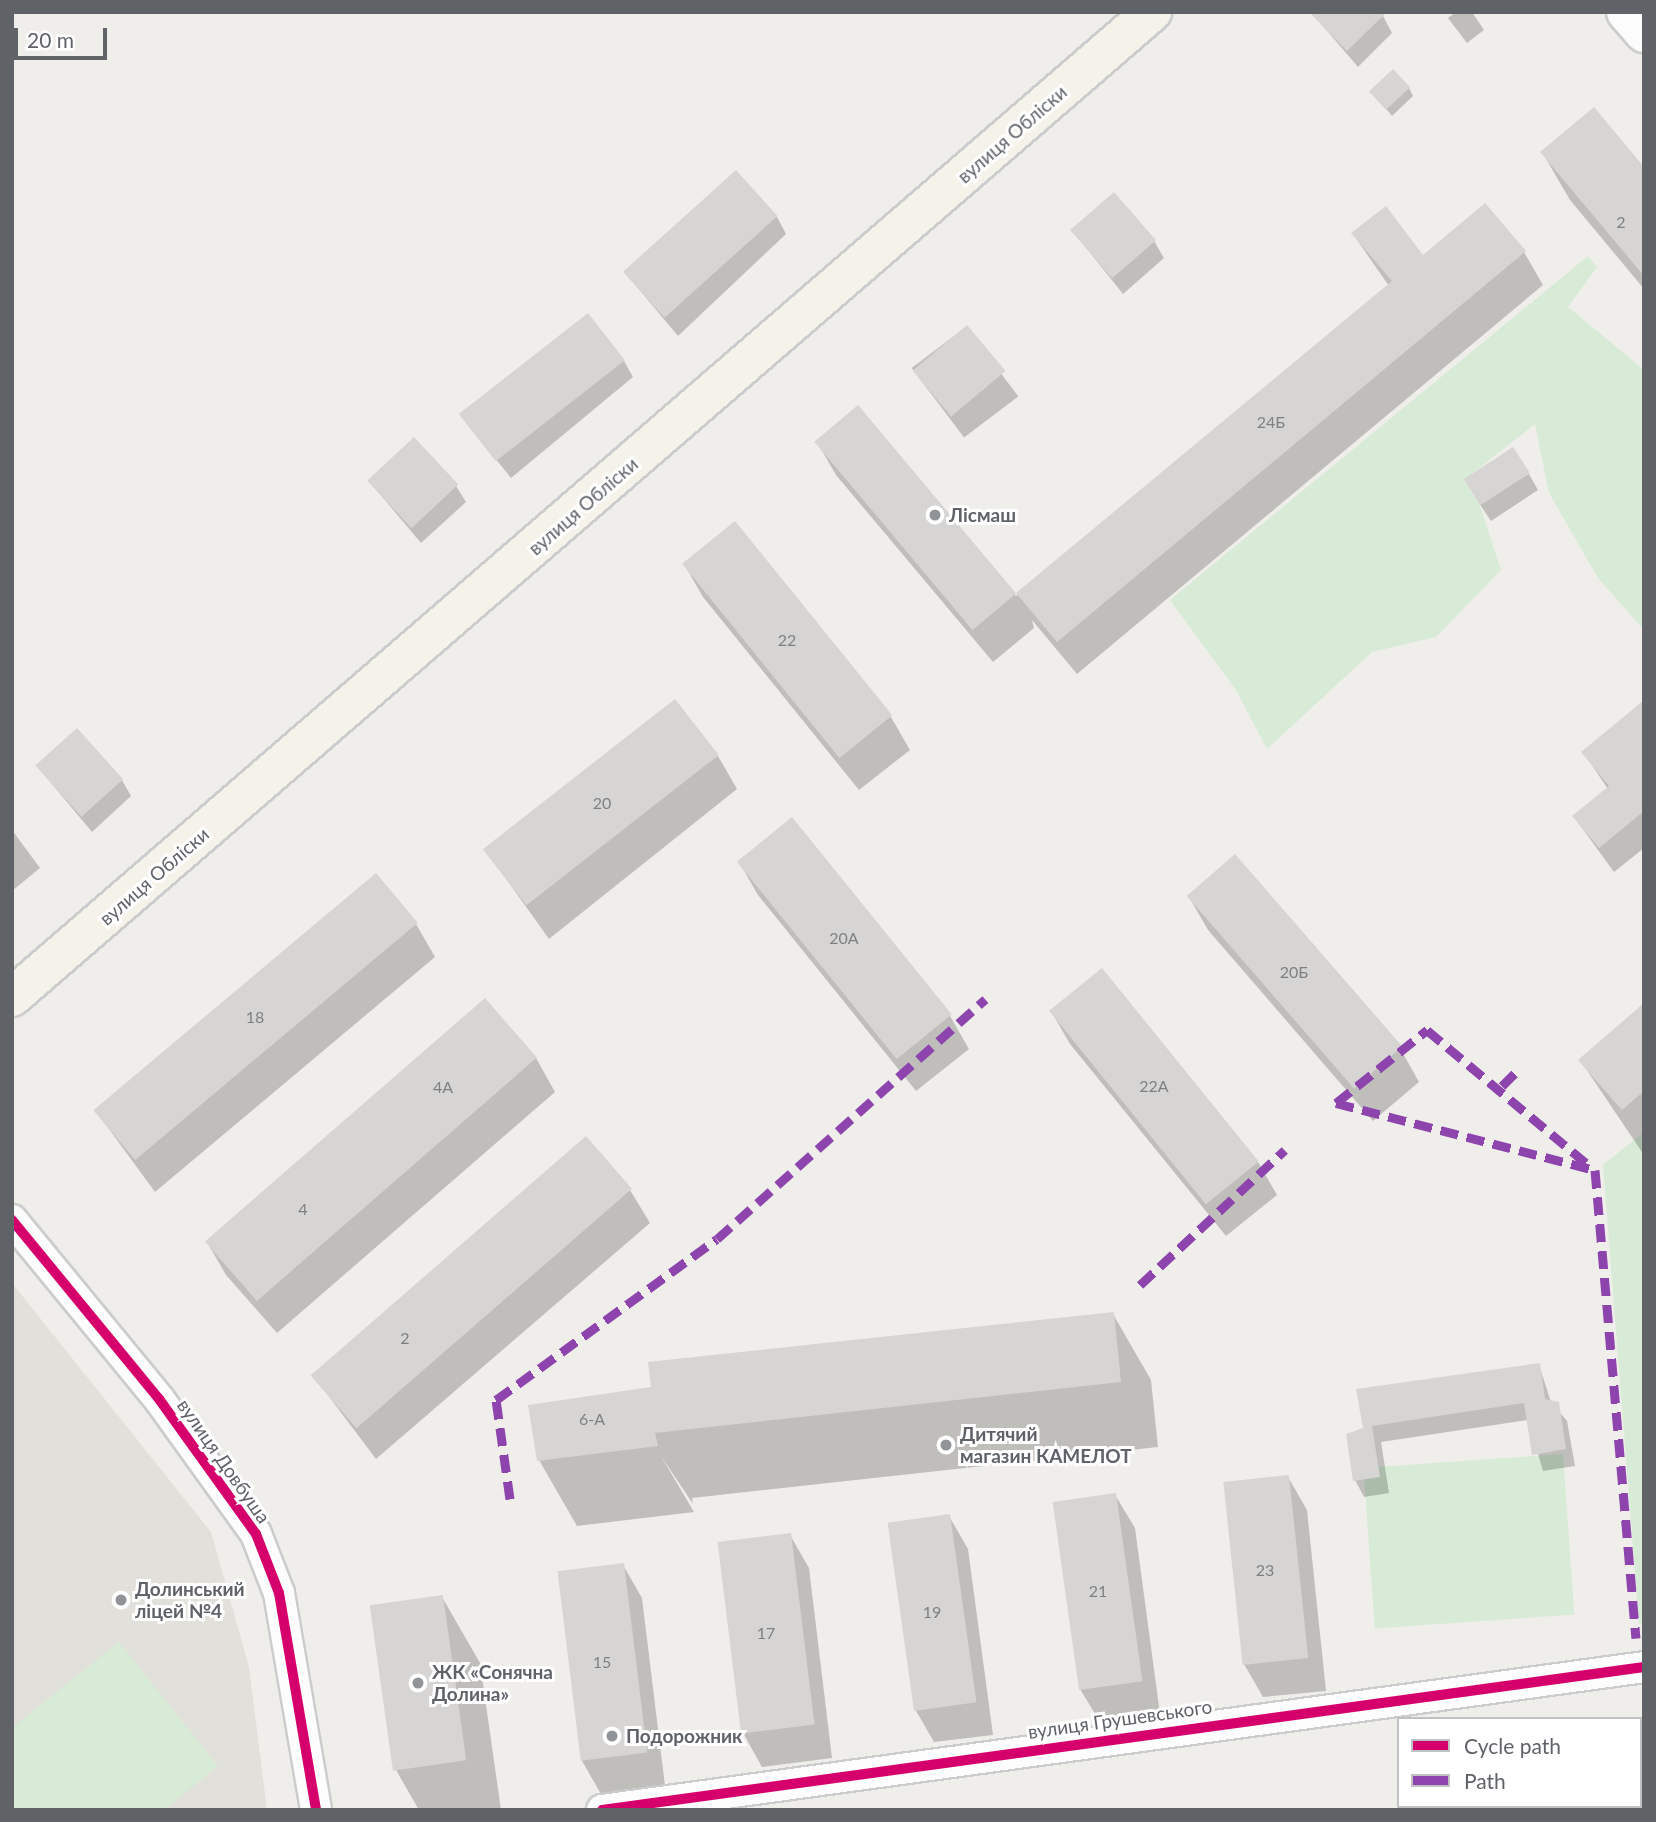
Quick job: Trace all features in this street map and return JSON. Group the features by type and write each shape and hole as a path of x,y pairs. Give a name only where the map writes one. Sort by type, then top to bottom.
{"main road":[{"name":"вулиця Обліски","path":"12,997 1152,12"},
{"path":"1626,12 1644,33"}],"street":[{"name":"вулиця Довбуша","path":"12,1220 159,1399 256,1534 279,1593 316,1810"},
{"name":"вулиця Грушевського","path":"602,1810 1644,1667"}],"shaded area":[{"name":"Долинський ліцей №4","path":"12,1283 211,1532 249,1667 267,1810 12,1810"}],"green space":[{"path":"1588,256 1597,267 1568,307 1644,370 1644,630 1598,578 1549,493 1535,424 1464,480 1480,506 1501,570 1436,637 1372,652 1267,749 1236,690 1170,600"},
{"path":"1644,1132 1644,1623 1639,1624 1603,1165"},
{"path":"1563,1454 1574,1615 1375,1629 1363,1468"},
{"path":"119,1642 218,1766 164,1810 12,1810 12,1728"}],"building":[{"path":"1309,12 1387,12 1347,51"},
{"path":"1393,69 1410,87 1386,110 1369,92"},
{"path":"1594,107 1644,167 1644,276 1540,152"},
{"path":"736,170 777,216 665,318 623,272"},
{"path":"1114,192 1156,240 1112,278 1070,230"},
{"path":"1485,203 1526,251 1057,642 1016,593 1392,281 1351,233 1386,206 1423,255"},
{"path":"588,313 625,360 496,461 459,414"},
{"path":"967,325 1006,371 951,417 913,371"},
{"path":"858,405 1016,593 972,630 814,442"},
{"path":"414,437 458,485 412,528 367,481"},
{"path":"1513,447 1530,473 1480,505 1464,479"},
{"path":"735,521 892,715 839,758 682,564"},
{"path":"675,699 719,755 526,905 483,849"},
{"path":"1644,700 1644,811 1599,848 1572,816 1609,786 1581,752"},
{"path":"77,728 123,779 82,817 35,765"},
{"path":"792,817 952,1014 897,1059 737,862"},
{"path":"1235,854 1402,1046 1354,1088 1187,896"},
{"path":"376,873 418,923 135,1160 93,1110"},
{"path":"1102,968 1259,1162 1206,1204 1049,1011"},
{"path":"485,998 537,1058 257,1301 205,1241"},
{"path":"1644,1003 1644,1091 1622,1110 1578,1060"},
{"path":"586,1136 632,1189 356,1428 311,1375"},
{"path":"1114,1312 1121,1382 655,1433 658,1446 537,1461 528,1405 651,1387 648,1362"},
{"path":"1540,1363 1545,1399 1559,1402 1566,1449 1532,1455 1524,1403 1372,1426 1380,1477 1353,1481 1346,1434 1363,1428 1356,1389"},
{"path":"1289,1475 1308,1658 1243,1665 1223,1482"},
{"path":"1116,1493 1142,1681 1079,1690 1053,1502"},
{"path":"950,1514 976,1702 914,1711 888,1523"},
{"path":"791,1533 815,1725 741,1734 718,1542"},
{"path":"624,1563 647,1753 581,1761 557,1571"},
{"name":"ЖК «Сонячна Долина»","path":"443,1595 466,1760 393,1771 370,1605"}],"marked path":[{"path":"510,1499 496,1400 717,1239 985,999"},
{"path":"1336,1103 1427,1030 1592,1168"},
{"path":"1502,1086 1518,1070"},
{"path":"1336,1103 1595,1170 1636,1638"},
{"path":"1140,1285 1285,1150"}],"cycle path":[{"path":"12,1220 159,1399 256,1534 279,1593 316,1810"},
{"path":"602,1810 1644,1667"}],"place":[{"name":"Лісмаш","path":"935,515"},
{"name":"Дитячий магазин КАМЕЛОТ","path":"946,1445"},
{"name":"Долинський ліцей №4","path":"121,1600"},
{"name":"ЖК «Сонячна Долина»","path":"418,1683"},
{"name":"Подорожник","path":"612,1736"}]}
